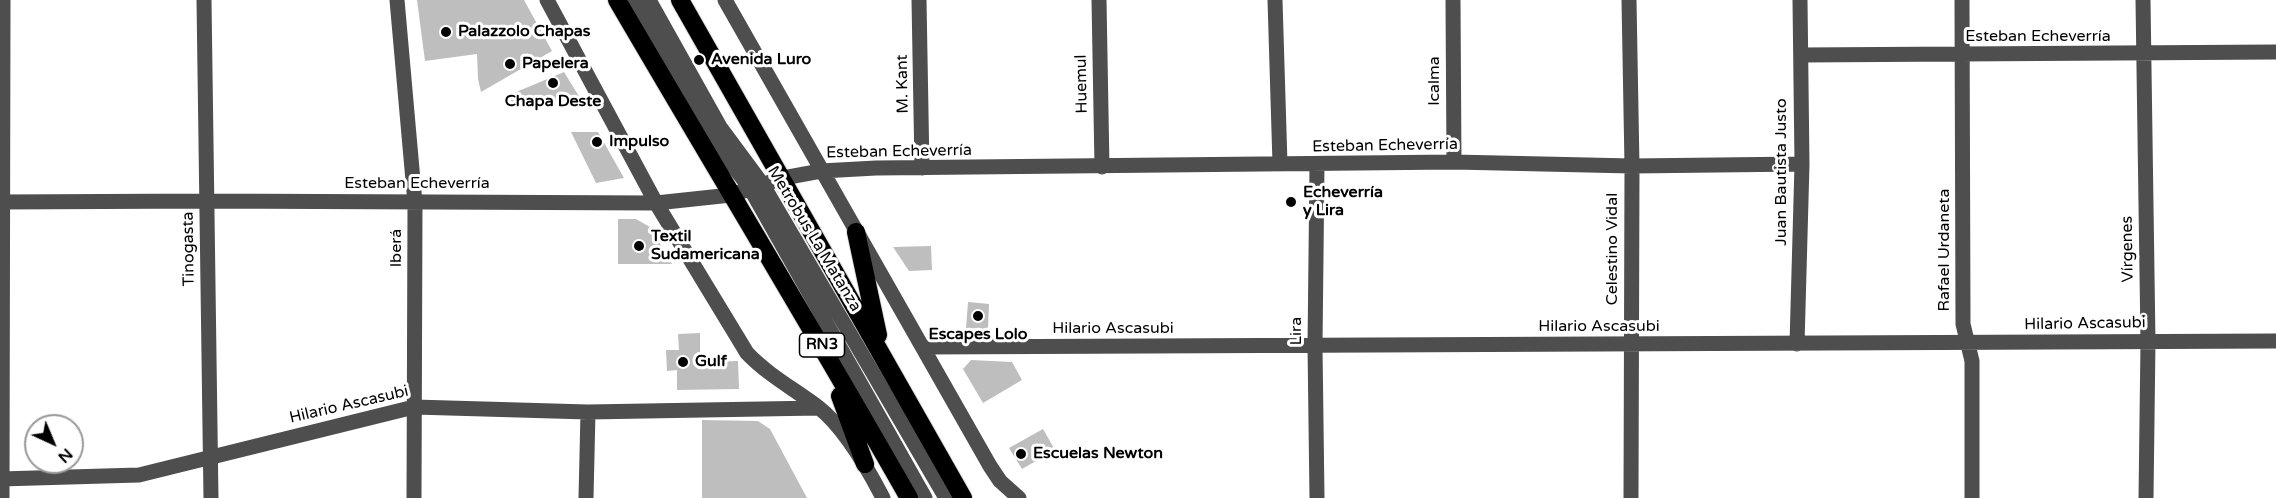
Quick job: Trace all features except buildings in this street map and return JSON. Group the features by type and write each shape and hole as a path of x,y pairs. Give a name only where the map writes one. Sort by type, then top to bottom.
{"highway":[{"name":"RN3","path":"617,0 827,354 909,498"},
{"name":"RN3","path":"680,0 963,498"},
{"path":"856,232 883,354"},
{"path":"827,354 865,464"}],"street":[{"path":"2,498 3,0"},
{"name":"Tinogasta","path":"204,0 211,498"},
{"name":"Iberá","path":"397,0 415,203 414,498"},
{"path":"547,0 656,203 747,353 758,365 819,408 865,464 883,498"},
{"name":"Metrobus La Matanza","path":"635,0 711,137 756,186 926,498"},
{"name":"Metrobus La Matanza","path":"650,0 720,127 946,498"},
{"path":"724,0 990,466 1000,480 1019,498"},
{"name":"M. Kant","path":"919,0 922,168"},
{"name":"Huemul","path":"1099,0 1102,167"},
{"path":"1275,0 1280,164"},
{"name":"Icalma","path":"1453,0 1454,162"},
{"name":"Celestino Vidal","path":"1629,0 1632,166 1631,498"},
{"name":"Juan Bautista Justo","path":"1797,344 1802,164 1800,0"},
{"name":"Rafael Urdaneta","path":"1962,0 1963,324 1972,361 1972,498"},
{"name":"Vírgenes","path":"2143,0 2148,341 2146,498"},
{"name":"Esteban Echeverría","path":"1801,55 2276,52"},
{"name":"Esteban Echeverría","path":"2,202 656,203 731,195 783,178 822,171 1454,162 1632,166 1802,164"},
{"name":"Lira","path":"1317,165 1315,346 1317,498"},
{"name":"Hilario Ascasubi","path":"923,347 2276,341"},
{"name":"Hilario Ascasubi","path":"1,479 139,475 414,407 588,412 819,408"},
{"path":"586,498 588,412"}],"place":[{"name":"Palazzolo Chapas","path":"446,32"},
{"name":"Avenida Luro","path":"699,60"},
{"name":"Papelera","path":"510,64"},
{"name":"Chapa Deste","path":"553,83"},
{"name":"Impulso","path":"597,142"},
{"name":"Echeverría y Lira","path":"1291,202"},
{"name":"Textil Sudamericana","path":"639,246"},
{"name":"Escapes Lolo","path":"978,316"},
{"name":"Gulf","path":"683,362"},
{"name":"Escuelas Newton","path":"1021,454"}]}
